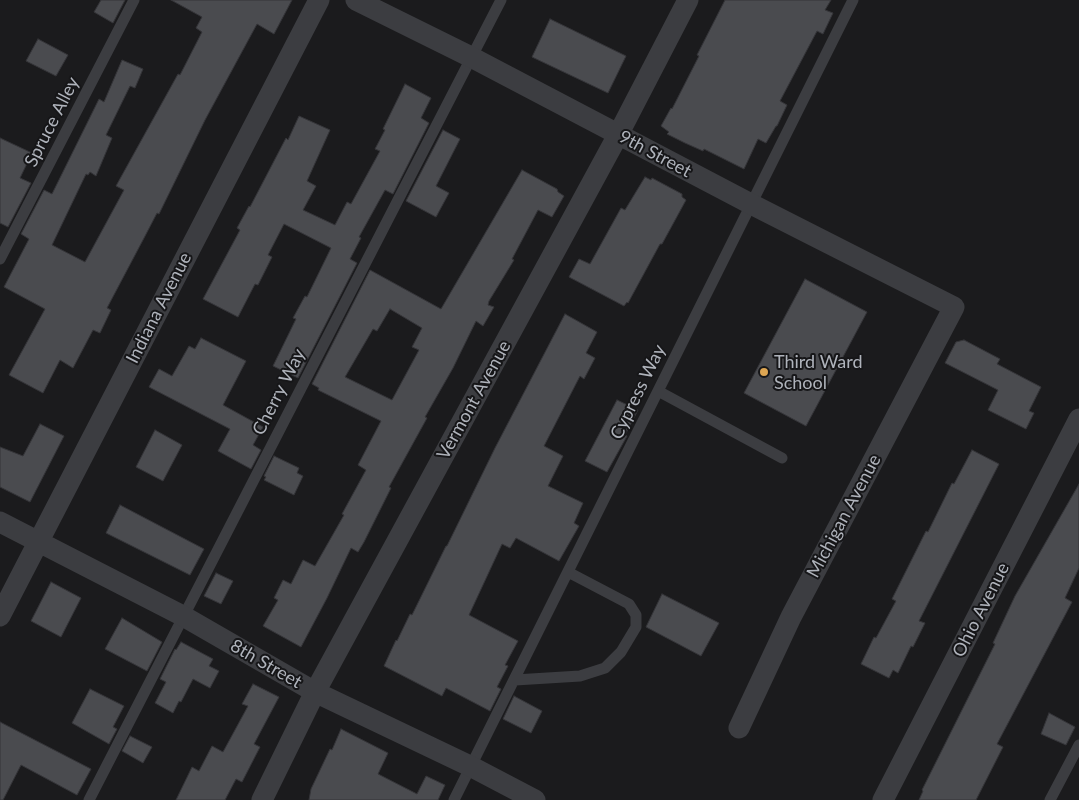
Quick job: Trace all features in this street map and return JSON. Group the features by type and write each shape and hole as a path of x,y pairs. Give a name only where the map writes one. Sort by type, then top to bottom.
{"street":[{"name":"Indiana Avenue","path":"0,616 319,0"},
{"name":"9th Street","path":"356,0 471,57 751,204 954,307"},
{"name":"Vermont Avenue","path":"262,800 315,692 618,135 688,0"},
{"name":"Michigan Avenue","path":"739,728 791,616 954,307"},
{"name":"Ohio Avenue","path":"883,800 1079,420"},
{"name":"8th Street","path":"0,522 184,616 315,692 472,767 536,800"}],"lane":[{"name":"Spruce Alley","path":"0,259 134,0"},
{"name":"Cherry Way","path":"88,800 501,0"},
{"name":"Cypress Way","path":"454,800 853,0"},
{"path":"658,391 782,458"},
{"path":"515,680 580,676 605,668 622,652 636,627 636,615 629,604 568,572"},
{"path":"1050,800 1079,745"}],"building":[{"path":"101,0 125,0 113,23 94,12"},
{"path":"171,0 292,0 274,34 257,24 205,120 159,214 157,213 107,308 111,310 100,333 93,330 73,368 60,360 43,393 9,375 45,309 4,287 29,239 21,234 44,190 52,194 99,99 104,102 122,60 143,69 135,88 130,86 106,135 112,138 96,176 90,172 88,175 86,174 52,245 85,262 124,190 116,186 178,74 180,75 202,32 196,28 202,17"},
{"path":"725,0 831,0 825,10 833,13 823,34 817,31 780,101 787,105 777,126 766,143 758,139 744,169 704,149 703,151 667,134 669,132 661,126 672,109 699,56 697,55"},
{"path":"550,19 626,56 608,93 532,57"},
{"path":"38,39 68,55 56,76 26,61"},
{"path":"405,84 431,98 421,118 429,123 393,194 385,190 359,237 361,238 350,259 357,263 298,378 273,366 296,319 293,318 305,296 307,297 331,248 284,224 268,255 272,257 258,285 255,284 238,317 203,299 240,230 237,228 286,138 288,140 299,116 330,130 307,181 316,186 303,210 335,225 347,202 351,204 380,151 375,149"},
{"path":"443,130 460,139 436,186 449,193 436,217 406,201"},
{"path":"0,138 32,153 20,178 31,183 8,227 0,223"},
{"path":"522,170 557,189 564,196 552,217 538,210 512,259 514,260 489,301 488,305 494,307 483,326 476,321 453,368 425,417 427,418 389,487 391,488 364,542 358,552 351,548 301,647 263,626 278,600 274,598 283,580 291,584 303,560 315,566 344,515 342,514 366,470 358,465 381,421 318,390 319,388 312,384 370,270 441,309","holes":["390,309 422,328 412,347 419,350 392,400 345,377 373,329 377,331"]},
{"path":"645,177 651,180 652,178 682,194 682,197 686,200 628,303 624,306 569,277 579,259 590,264 621,208 625,210"},
{"path":"805,279 867,312 806,426 744,393"},
{"path":"565,314 597,332 586,353 595,358 584,379 580,376 544,446 563,456 548,486 583,503 574,523 579,526 559,561 516,538 510,548 502,544 469,615 518,641 505,665 508,666 497,687 501,689 490,711 446,688 442,696 384,666 410,614 412,615 495,448"},
{"path":"201,338 246,361 223,405 263,427 253,445 261,450 251,469 218,451 230,429 149,387 159,369 172,376 189,346 195,349"},
{"path":"964,340 1000,359 997,364 1041,387 1029,411 1034,413 1026,429 988,410 998,390 945,363 956,342"},
{"path":"617,400 638,410 625,435 627,436 607,472 585,461"},
{"path":"40,424 64,436 30,502 0,487 0,447 23,456"},
{"path":"155,430 182,445 163,481 136,467"},
{"path":"972,450 999,464 919,621 925,623 913,647 911,646 898,673 893,670 889,678 861,664 874,637 876,638 896,601 892,599 926,531 928,532 952,483 954,484"},
{"path":"274,456 299,468 297,473 303,476 294,495 264,480 266,477 264,476"},
{"path":"1079,484 1079,568 1065,598 1072,602 997,744 1003,747 976,800 919,800 922,790 995,644 993,643 1015,596"},
{"path":"120,505 204,549 190,575 106,533"},
{"path":"216,573 233,581 221,604 204,596"},
{"path":"51,582 81,598 61,637 31,621"},
{"path":"662,594 719,623 701,656 646,627"},
{"path":"122,618 162,642 147,671 105,649"},
{"path":"181,642 213,659 209,666 219,671 210,688 193,679 173,713 155,703 166,682 160,679 175,649"},
{"path":"253,684 279,697 254,744 260,747 242,782 236,779 225,800 176,800 192,767 199,771 212,746 223,752 248,706 242,704"},
{"path":"90,689 124,706 113,727 117,729 109,744 72,723"},
{"path":"514,696 542,711 531,733 503,719"},
{"path":"1049,713 1075,727 1066,745 1041,734"},
{"path":"0,722 91,769 77,795 21,765 3,800 0,800"},
{"path":"341,729 388,753 378,774 417,794 426,776 445,785 438,800 309,800 311,789"},
{"path":"130,736 152,747 143,763 122,751"}],"place":[{"name":"Third Ward School","path":"764,372"}]}
